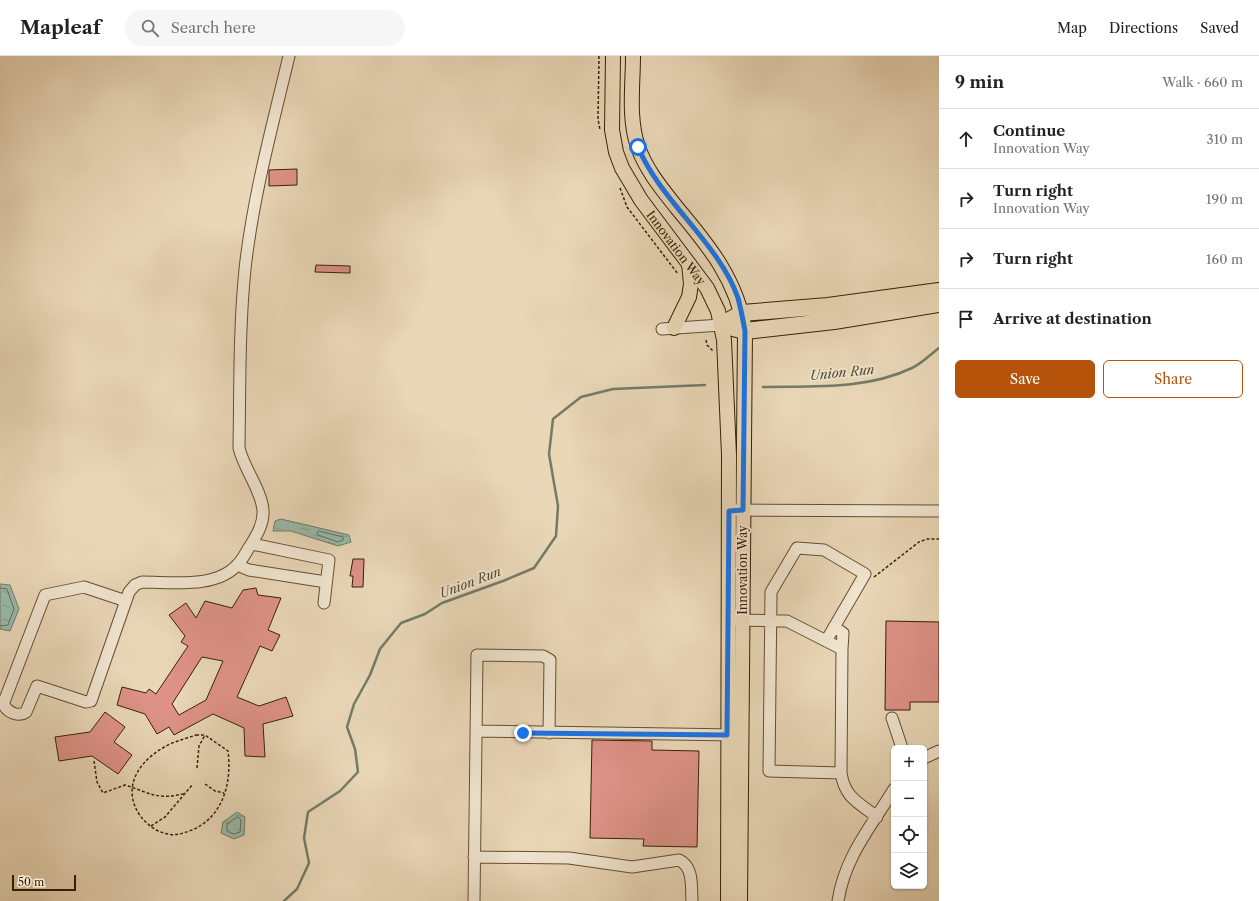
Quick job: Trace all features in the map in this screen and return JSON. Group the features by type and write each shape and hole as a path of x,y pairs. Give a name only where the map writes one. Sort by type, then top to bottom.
{"highway":[{"path":"721,325 742,313 828,306 939,291"},
{"path":"721,325 745,331 834,321 939,304"}],"main road":[{"name":"Innovation Way","path":"613,56 612,130 616,152 622,168 640,200 689,264 713,299 724,340 729,455 728,620 740,901"},
{"name":"Innovation Way","path":"633,56 633,120 635,134 642,157 651,173 730,280 742,313 745,331 742,620 734,735 728,901"},
{"path":"668,328 689,297 691,284 689,264"}],"street":[{"path":"126,601 84,587 45,595 4,702 7,711 19,715 26,712 36,686 86,702 91,701 126,601 129,592 142,582 201,582 221,576 237,565 252,544 262,523 263,510 260,497 241,459 239,448 242,300 245,268 262,163 289,56"},
{"path":"668,328 721,325"},
{"path":"729,511 939,511"},
{"path":"252,544 329,560 324,602"},
{"path":"826,641 865,574 824,550 797,548 771,592 770,771 841,773"},
{"path":"237,565 249,570 326,582"},
{"path":"728,620 787,621 842,649"},
{"path":"834,627 843,633 841,773 843,786 848,793 877,817"},
{"path":"474,901 477,655 543,656 550,660 549,733"},
{"path":"892,718 901,745"},
{"path":"476,731 734,735"},
{"path":"927,757 939,751"},
{"path":"838,901 846,867 853,853 891,794"},
{"path":"474,857 569,858 632,867 679,860 686,863 690,870 692,901"}],"path":[{"path":"872,578 919,542 927,539 939,539"},
{"path":"196,735 205,735 228,751 229,776 225,794 216,812 204,825 183,834 169,835 157,831 144,821 134,805 132,787 136,772 147,760 170,744 196,735"},
{"path":"197,768 199,746 205,735"},
{"path":"94,761 97,782 103,793 125,785 153,796 170,797 186,793"},
{"path":"151,826 164,817 193,784"},
{"path":"205,784 215,791 225,794"}],"water":[{"path":"281,519 349,535 351,542 338,546 291,531 273,531 275,521"},
{"path":"0,584 10,585 19,609 10,631 0,629"},
{"path":"237,812 245,817 244,835 234,839 221,833 223,822"}],"building":[{"path":"297,169 297,185 269,186 269,170"},
{"path":"316,265 350,266 350,273 315,272"},
{"path":"353,559 364,559 363,587 352,587 353,576 350,576"},
{"path":"256,588 258,595 281,598 268,630 280,635 272,651 260,646 237,697 259,706 286,697 293,716 263,724 265,757 245,756 244,728 213,714 174,735 169,727 157,734 145,714 117,705 122,687 146,693 149,689 156,694 188,646 181,642 185,636 169,615 186,603 196,618 205,601 232,608 243,590","holes":["202,657 223,661 206,700 179,715 172,704"]},
{"path":"886,621 939,622 939,702 910,702 910,710 885,710"},
{"path":"105,712 125,727 114,742 132,755 118,774 92,756 59,761 55,737 90,732"},
{"path":"592,740 652,741 652,750 699,751 697,847 643,846 644,839 590,838"}],"waterway":[{"name":"Union Run","path":"763,387 839,385 876,380 894,375 915,366 939,348"},
{"name":"Union Run","path":"284,901 297,889 309,863 304,838 308,812 340,791 358,772 355,749 347,727 354,704 370,675 380,649 401,623 425,614 442,603 534,568 556,536 558,506 549,454 553,419 581,397 613,389 705,385"}],"route":[{"path":"523,733 727,735 729,511 743,510 745,331 738,298 730,280 716,258 651,173 644,162 638,147"}]}
